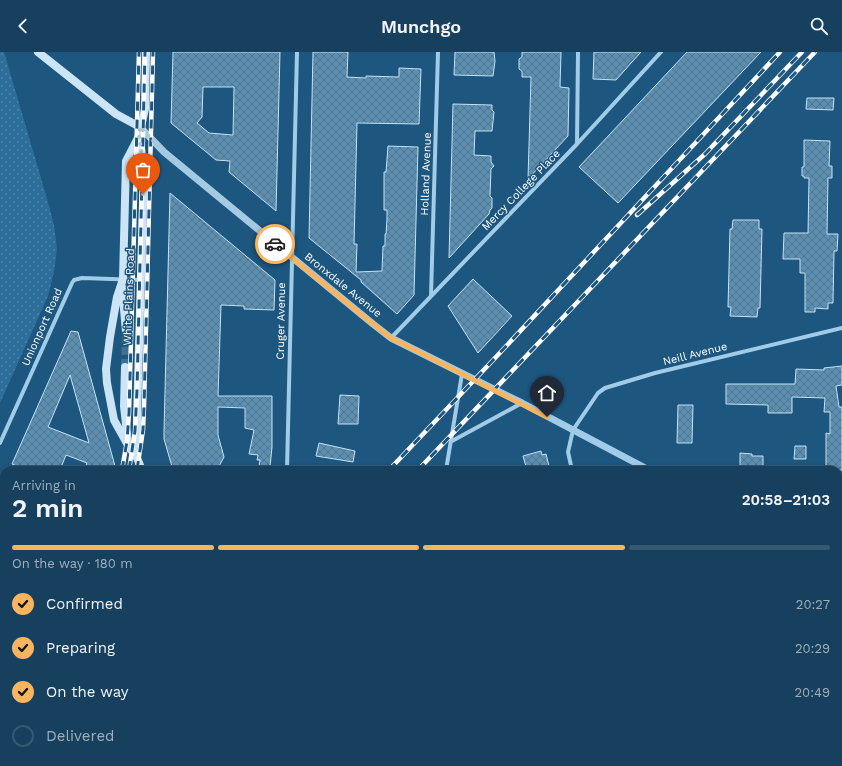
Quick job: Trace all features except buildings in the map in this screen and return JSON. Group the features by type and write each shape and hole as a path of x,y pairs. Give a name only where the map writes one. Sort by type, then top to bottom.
{"main road":[{"name":"Bronxdale Avenue","path":"38,52 116,114 140,127"},
{"name":"White Plains Road","path":"139,465 136,418 144,167 139,136 145,109 146,52"},
{"name":"White Plains Road","path":"126,332 122,283 126,161 139,136"},
{"name":"White Plains Road","path":"122,283 117,297 106,368 107,383 114,420 139,465"},
{"name":"White Plains Road","path":"125,367 124,406 129,447"}],"street":[{"name":"Cruger Avenue","path":"287,466 297,52"},
{"name":"Holland Avenue","path":"432,296 438,52"},
{"path":"577,144 578,52"},
{"name":"Mercy College Place","path":"391,338 577,144 661,52"},
{"name":"Bronxdale Avenue","path":"140,127 164,152 391,338 522,403 641,466"},
{"name":"Unionport Road","path":"0,443 74,280 82,278 122,283 140,280"},
{"name":"Neill Avenue","path":"573,430 598,393 605,388 662,372 842,328"},
{"path":"447,466 462,374"},
{"path":"452,440 522,403"},
{"path":"571,466 568,452 573,430"}],"shaded area":[{"path":"0,52 4,52 48,202 54,225 57,249 54,272 48,296 0,403"}],"tunnel":[{"path":"125,367 126,332"}],"railway":[{"path":"123,466 127,441 129,413 139,52"},
{"path":"130,466 135,431 137,390 145,52"},
{"path":"138,466 143,430 144,407 153,52"},
{"path":"393,466 780,52"},
{"path":"637,215 705,154 802,52"},
{"path":"422,466 815,52"}],"way so far":[{"path":"143,194 144,167 139,136 140,127 164,152 275,244"}],"route":[{"path":"275,244 391,338 547,417"}]}
